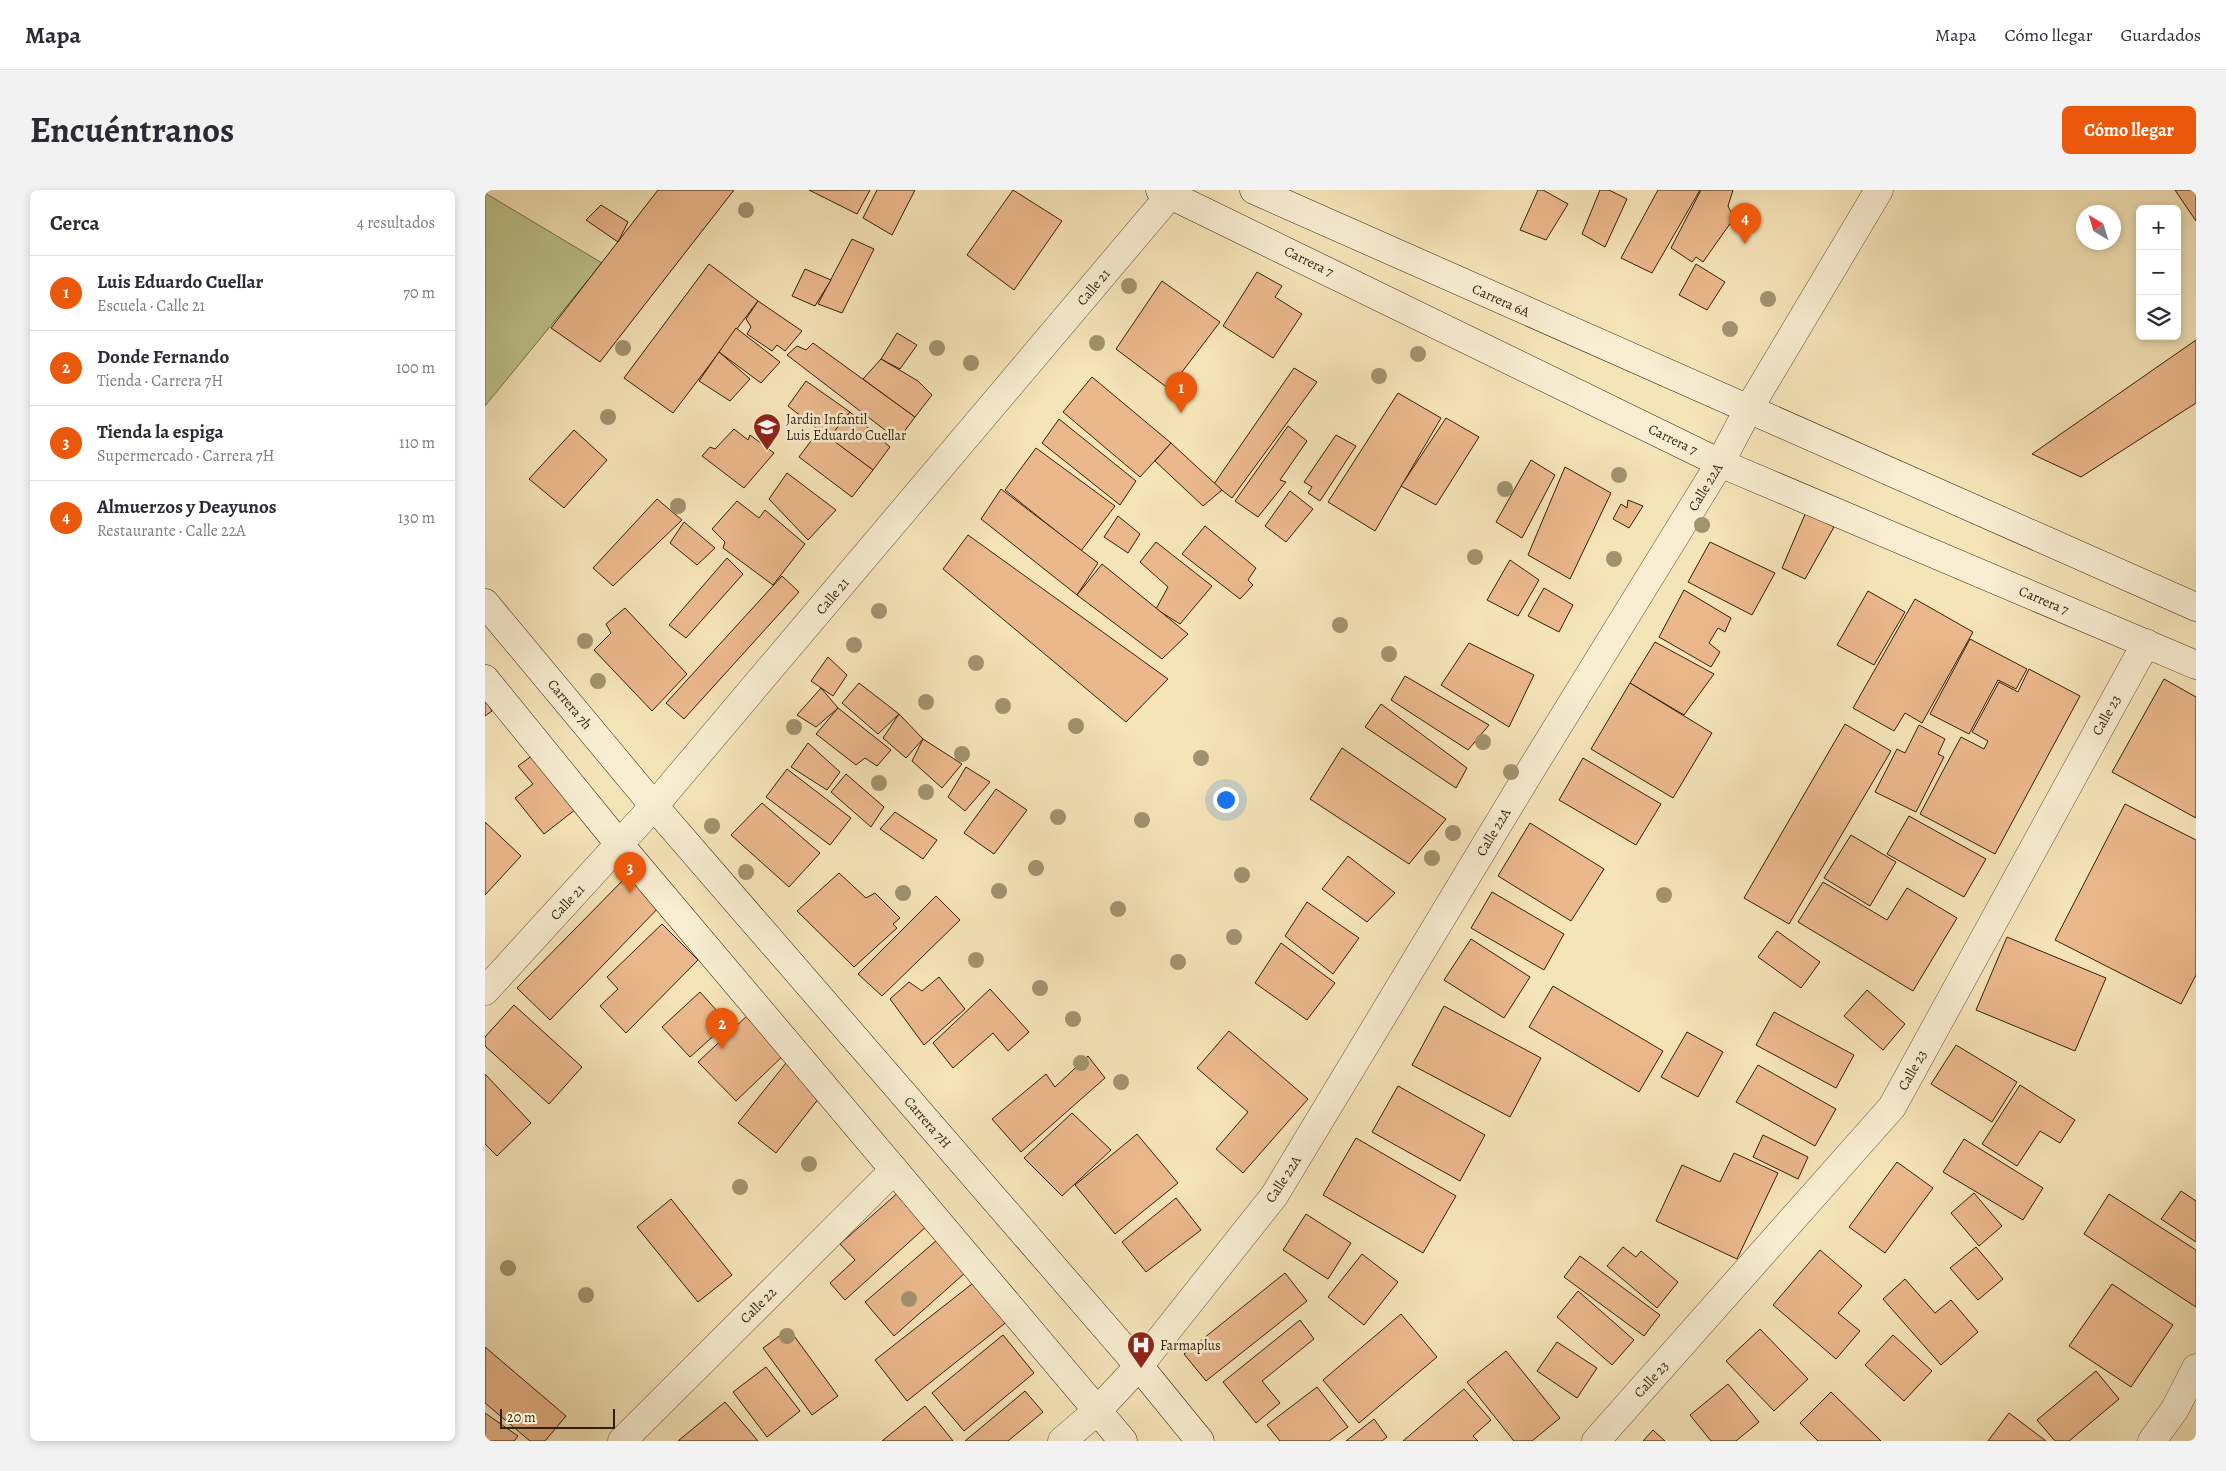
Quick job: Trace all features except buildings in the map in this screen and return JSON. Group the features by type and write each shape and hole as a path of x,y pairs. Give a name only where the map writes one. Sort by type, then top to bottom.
{"street":[{"name":"Carrera 6A","path":"1254,190 1749,410"},
{"name":"Calle 22A","path":"1062,1441 1097,1411 1139,1366 1274,1196 1529,773 1720,463 1749,410 1879,190"},
{"name":"Carrera 7","path":"1166,192 1720,463 2196,665"},
{"name":"Calle 21","path":"485,991 654,806 1166,192"},
{"path":"1749,410 2196,607"},
{"name":"Carrera 7h","path":"485,603 654,806"},
{"name":"Calle 23","path":"1596,1441 1892,1107 2146,643"},
{"path":"485,679 620,845 1123,1441"},
{"name":"Carrera 7H","path":"654,806 1139,1366 1200,1441"},
{"name":"Calle 22","path":"622,1441 894,1170"},
{"path":"2152,1441 2175,1409 2196,1368"}],"green space":[{"path":"485,193 602,263 485,406"}],"place":[{"name":"Almuerzos y Deayunos","path":"1745,244"},
{"name":"Luis Eduardo Cuellar","path":"1181,413"},
{"name":"Jardin Infantil Luis Eduardo Cuellar","path":"767,451"},
{"name":"Tienda la espiga","path":"630,893"},
{"name":"Donde Fernando","path":"722,1049"},
{"name":"Farmaplus","path":"1141,1369"}]}
